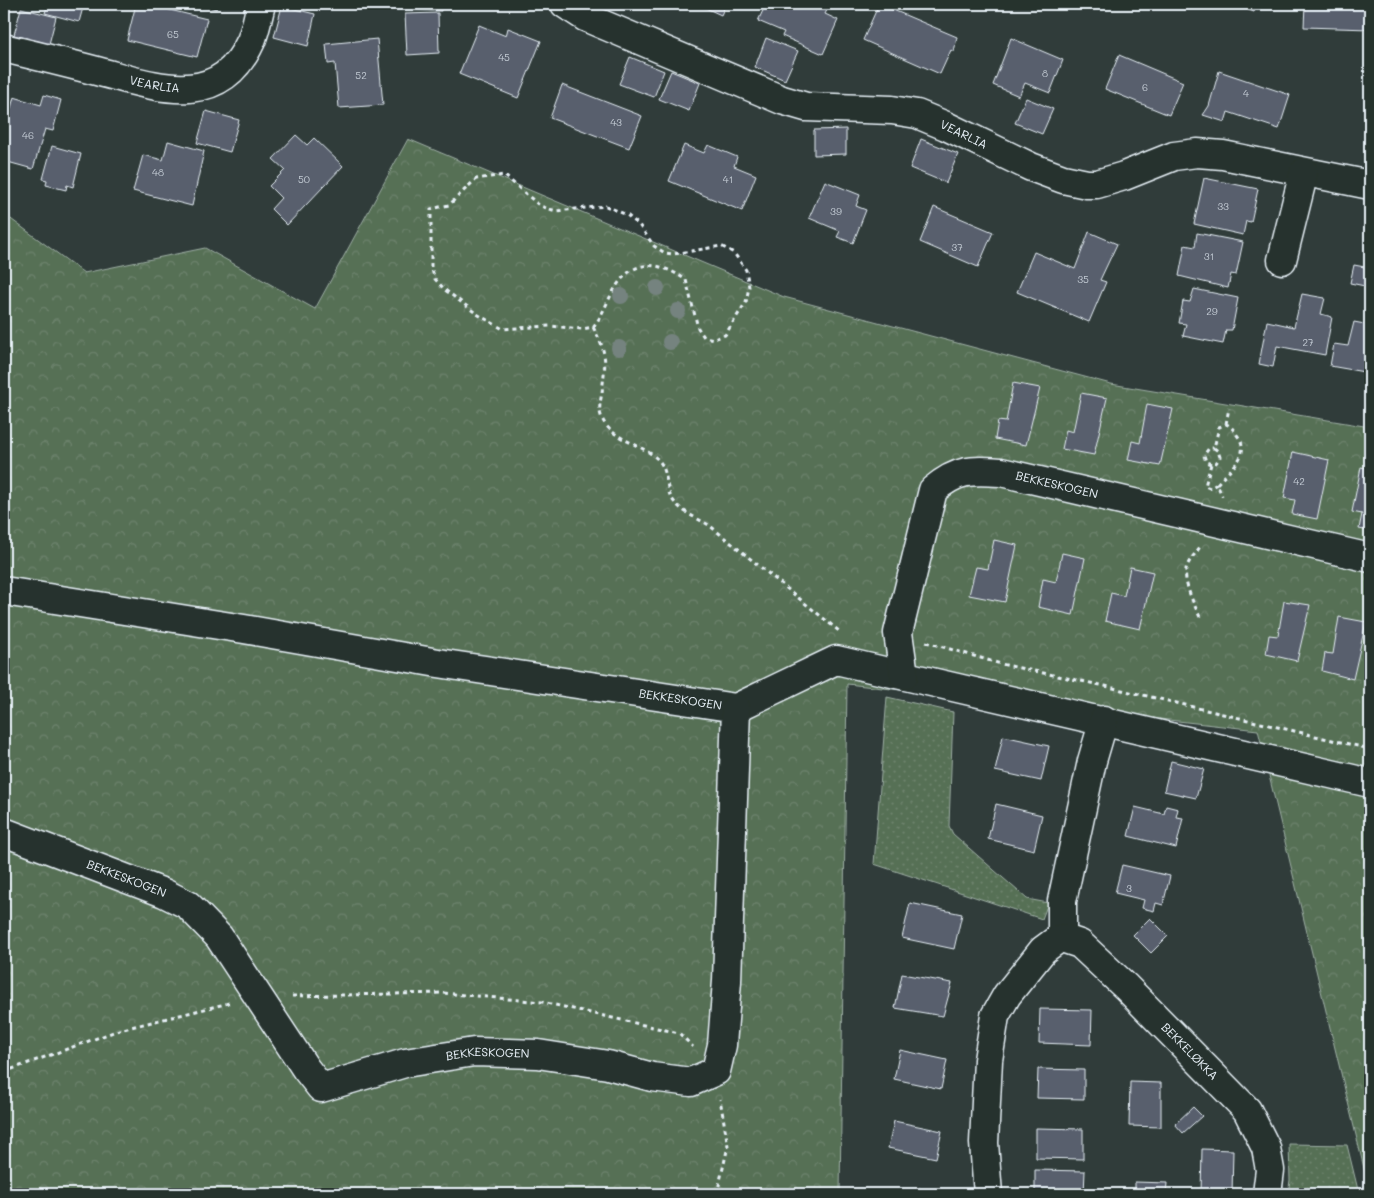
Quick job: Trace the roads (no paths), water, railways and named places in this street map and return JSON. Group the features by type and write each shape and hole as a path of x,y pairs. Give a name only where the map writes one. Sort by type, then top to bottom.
{"street":[{"name":"VEARLIA","path":"4,48 163,88 196,88 218,80 238,62 251,40 261,4"},
{"name":"VEARLIA","path":"565,4 586,16 782,100 822,109 892,110 917,114 1063,180 1097,184 1174,156 1197,153 1223,155 1370,185"},
{"path":"1282,260 1304,172"},
{"name":"BEKKESKOGEN","path":"904,676 898,633 933,490 948,477 970,470 1001,472 1370,558"},
{"name":"BEKKESKOGEN","path":"4,592 235,628 447,665 736,708 836,660 844,661 1370,783"},
{"name":"BEKKESKOGEN","path":"4,832 188,905 219,936 306,1069 321,1088 405,1063 474,1052 538,1054 608,1065 652,1077 691,1082 716,1071 722,1045 727,981 736,708"},
{"path":"988,1194 984,1143 988,1060 995,1016 1007,995 1043,950 1062,938 1062,901 1092,761 1104,720"},
{"name":"BEKKELØKKA","path":"1062,938 1080,944 1248,1110 1266,1148 1270,1170 1267,1194"}]}
